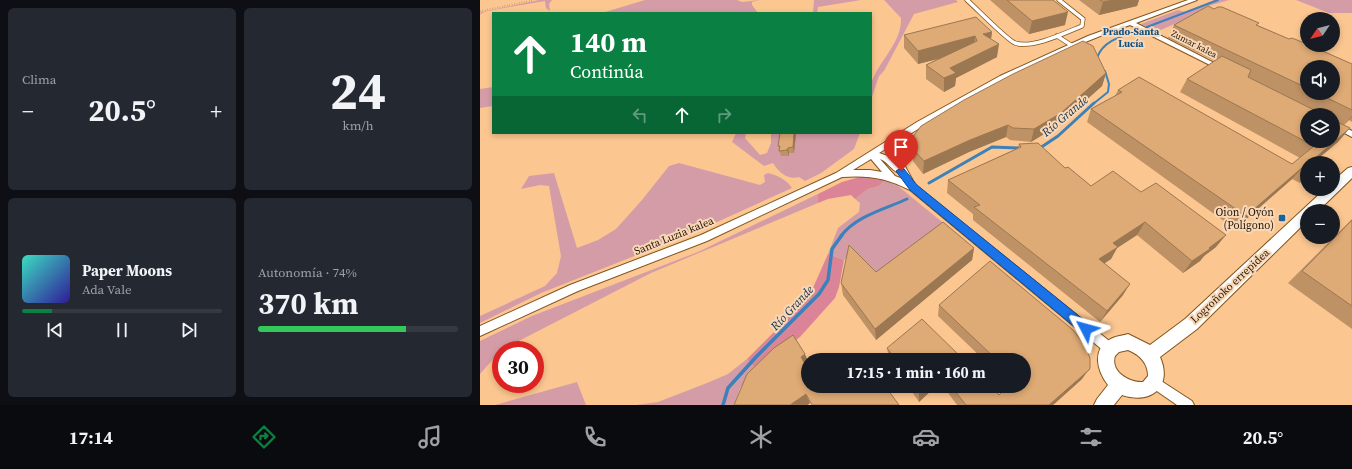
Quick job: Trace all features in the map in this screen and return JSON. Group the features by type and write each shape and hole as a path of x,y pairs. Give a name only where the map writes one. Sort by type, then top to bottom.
{"main road":[{"path":"1340,182 1352,171"},
{"path":"1317,204 1325,196"},
{"name":"Logroñoko errepidea","path":"1150,355 1191,324 1300,220"},
{"path":"1128,342 1140,347 1150,355 1155,364 1157,374 1155,383 1150,388 1143,391 1131,390 1119,384 1108,370 1106,354 1109,348 1117,343 1128,342"},
{"path":"1103,405 1119,384"}],"street":[{"name":"Santa Luzia kalea","path":"480,330 574,288 704,238 839,175 909,131 1002,77 1071,45 1130,22 1194,0"},
{"name":"Zumar kalea","path":"1130,22 1230,73"},
{"path":"1340,128 1352,134"},
{"path":"901,171 896,158 900,143 909,131"},
{"path":"872,154 888,159 901,171 914,188"},
{"path":"872,154 877,162 892,177"},
{"path":"839,175 858,172 878,173 892,177 914,188 1109,348"},
{"path":"1155,383 1188,405"}],"lane":[{"path":"967,0 1013,43 1025,45 1058,36 1082,26 1083,19 1059,0"},
{"path":"1058,36 1071,45"}],"path":[{"path":"480,11 534,0"}],"shaded area":[{"path":"539,0 552,0 549,4 550,11 546,8 545,1 484,12 480,15 481,12"},
{"path":"645,0 737,0 742,2 760,0 752,2 752,5 757,12 605,12"},
{"path":"814,0 861,0 818,7 817,12 813,12"},
{"path":"884,0 956,0 958,2 914,14 884,71 879,76 872,97 872,81 898,36 901,18"},
{"path":"1214,0 1229,0 1205,7 1204,11 1156,32 1141,24 1178,10 1185,12"},
{"path":"1296,0 1352,0 1352,13 1326,12"},
{"path":"492,87 492,106 480,108 480,89"},
{"path":"736,134 746,134 745,138 760,155 767,153 771,143 771,134 860,134 854,149 821,173 805,181 799,177 795,178 784,175 773,163 764,166 732,142"},
{"path":"679,163 760,185 765,182 764,175 768,173 782,178 792,188 695,232 541,293 480,323 480,316 545,286 557,273 561,256 549,186 540,185 521,189 529,176 554,173 577,248 598,240 616,229 642,200 669,166"},
{"path":"860,177 884,180 879,186 868,189 855,199 851,195 828,199 818,203 818,194 842,182"},
{"path":"884,180 898,186 947,226 877,276 853,252 844,260 828,254 838,228 859,212 860,203 855,199 868,189 879,186"},
{"path":"818,194 818,203 651,273 519,341 492,341 492,360 480,374 480,341 532,316 698,252"},
{"path":"828,254 844,260 839,287 835,298 800,337 756,369 747,359 778,328 812,290"},
{"path":"747,359 756,369 740,388 734,405 636,405 658,402 707,383 728,374"},
{"path":"577,382 586,405 495,405 538,393 544,393 544,391"}],"building":[{"path":"1007,0 1053,0 1068,12 1032,21"},
{"path":"1100,0 1113,0 1103,2"},
{"path":"1208,6 1214,9 1222,7 1259,23 1256,25 1289,39 1292,38 1300,41 1300,52 1325,52 1352,64 1352,110 1331,100 1340,100 1340,60 1300,60 1300,85 1174,25"},
{"path":"976,17 992,32 983,34 999,44 950,68 956,73 944,78 926,65 977,41 975,36 918,51 904,35"},
{"path":"1083,41 1093,46 1106,73 1061,113 1034,129 1013,128 1008,125 924,161 913,149 912,138 921,126 964,100 1013,74"},
{"path":"1222,56 1251,70 1248,77 1310,108 1300,108 1300,139 1187,79"},
{"path":"1139,77 1292,164 1300,157 1300,169 1246,216 1091,109 1122,92 1118,90"},
{"path":"1340,123 1350,128 1340,137"},
{"path":"780,134 794,134 793,147 788,148 787,150 779,151 780,146 778,146"},
{"path":"1038,143 1065,168 1068,167 1091,186 1113,171 1141,192 1156,183 1226,235 1209,248 1210,249 1192,261 1145,222 1113,243 1118,247 1099,259 1130,284 1107,311 974,207 980,205 948,180 1021,147 1019,144"},
{"path":"1312,148 1327,148 1317,156 1302,156"},
{"path":"1352,220 1352,306 1302,271 1328,244 1340,244 1340,232"},
{"path":"943,222 974,248 875,329 841,283 849,245 876,272"},
{"path":"990,261 1073,330 1084,344 1090,358 1090,368 1049,405 966,405 957,393 997,393 999,395 1001,393 1031,393 1031,353 990,353 939,305"},
{"path":"922,319 957,353 891,353 887,348"},
{"path":"793,335 804,353 801,353 801,393 890,393 899,405 812,405 806,394 790,405 734,405 747,374 774,348"}],"waterway":[{"name":"Río Grande","path":"1147,27 1218,0"},
{"name":"Río Grande","path":"1097,58 1100,52 1109,43 1120,37 1139,31"},
{"name":"Río Grande","path":"1093,104 1108,92 1109,84 1105,71"},
{"name":"Río Grande","path":"1040,148 1058,136 1094,103"},
{"name":"Río Grande","path":"929,183 992,147 1021,148"},
{"name":"Río Grande","path":"841,236 847,229 863,218 907,199"},
{"name":"Río Grande","path":"723,405 728,388 756,357 819,294 828,280 832,249 842,235"}],"place":[{"name":"Oion / Oyón (Polígono)","path":"1282,218"}],"district":[{"name":"Prado-Santa Lucía","path":"1131,36"}],"route":[{"path":"901,171 914,188 1086,329"}]}
